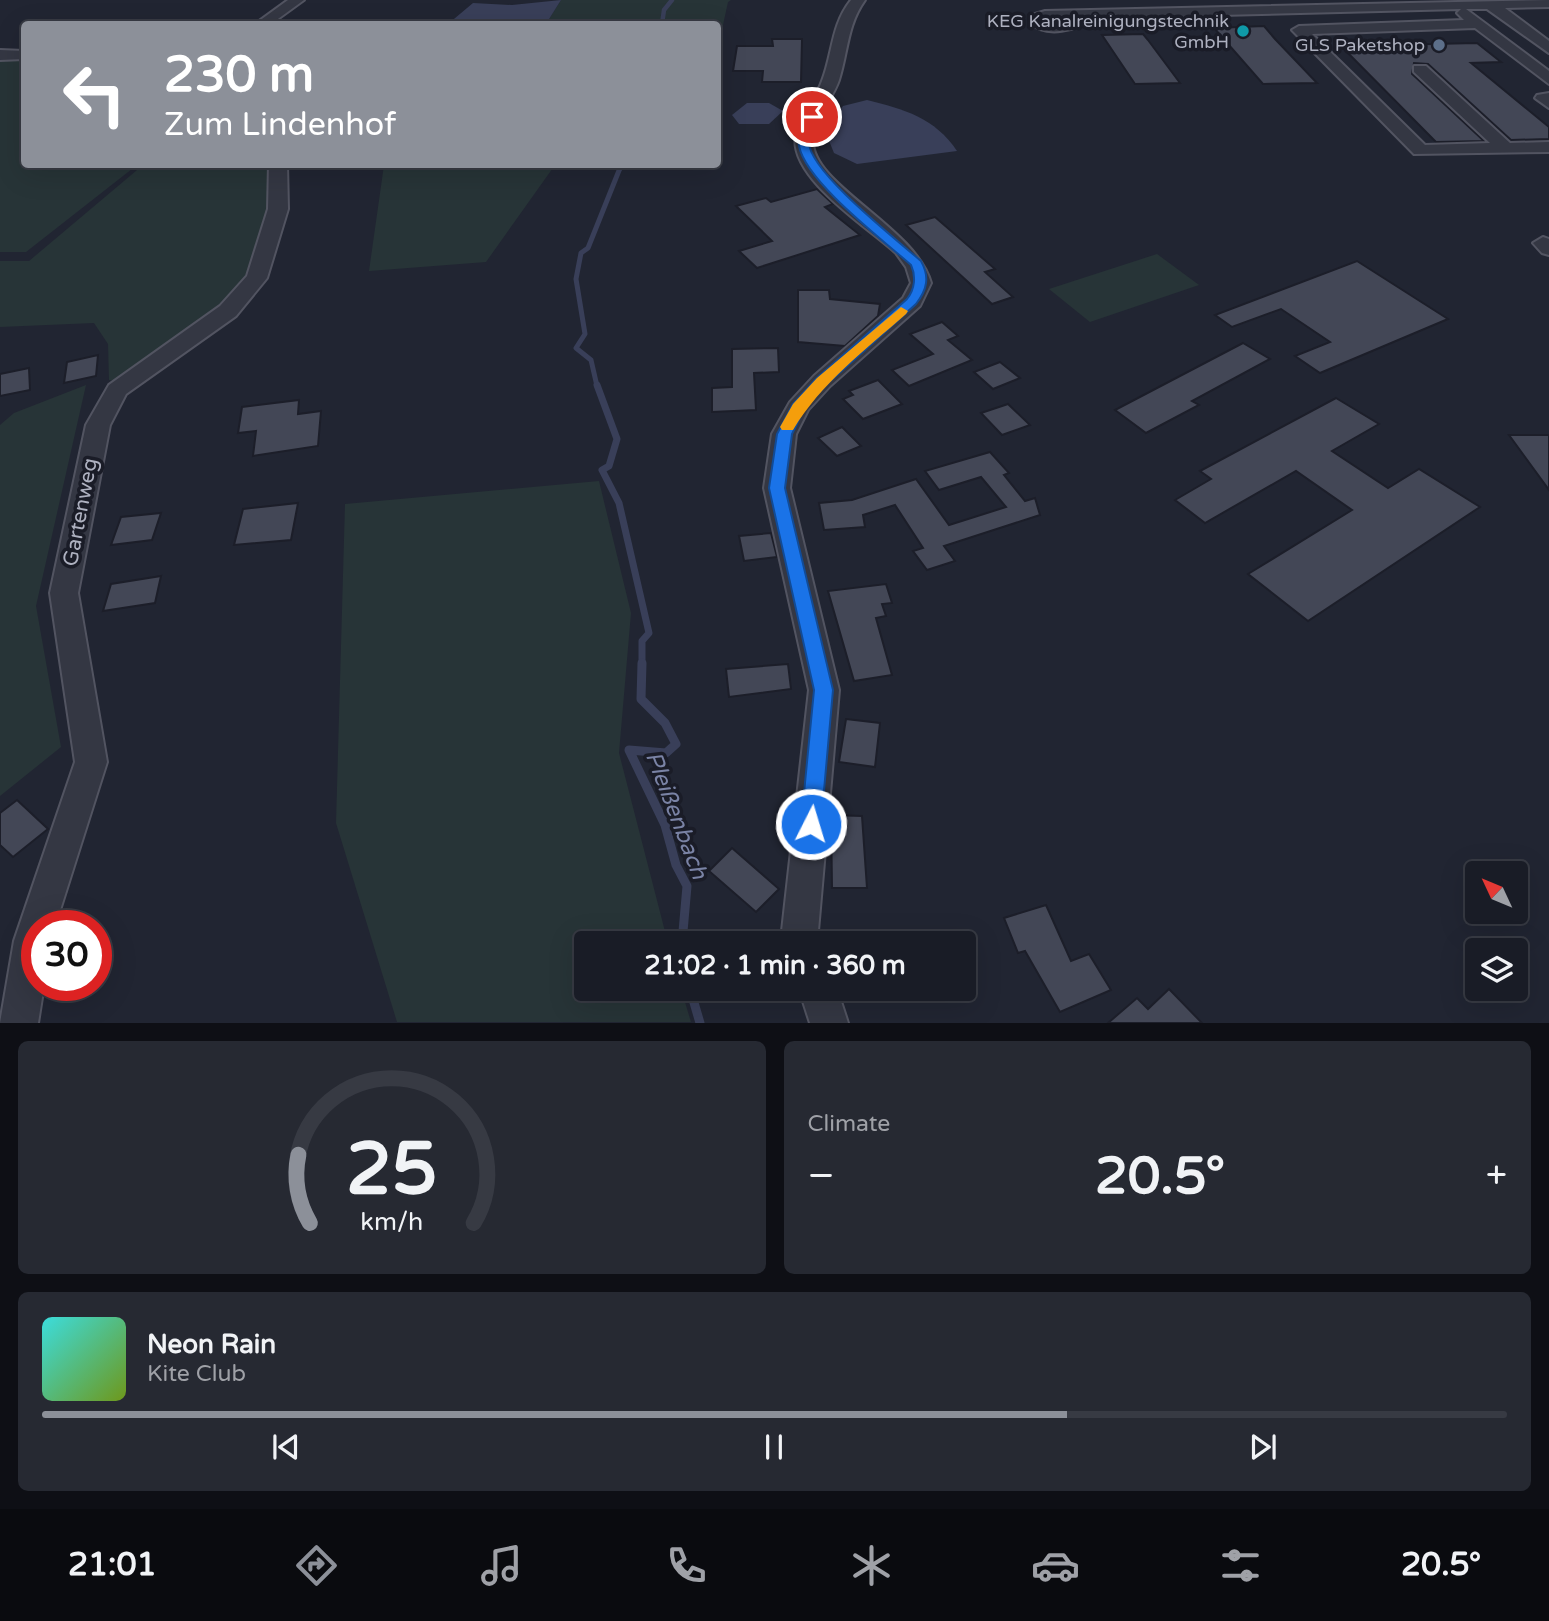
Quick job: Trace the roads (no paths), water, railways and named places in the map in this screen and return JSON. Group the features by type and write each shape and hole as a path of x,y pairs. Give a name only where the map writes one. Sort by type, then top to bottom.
{"street":[{"path":"266,21 297,0"},
{"path":"800,931 824,690 777,488 784,434 798,407 822,381 912,301 921,283 916,264 827,183 812,165 804,144 812,117 831,80 846,13 858,0"},
{"path":"1093,13 1141,7 1304,4 1459,9 1495,3 1549,4"},
{"path":"1495,3 1549,48"},
{"path":"1459,9 1549,79"},
{"path":"1478,24 1299,30 1420,150 1549,147"},
{"path":"0,55 21,55"},
{"path":"1420,69 1506,148"},
{"name":"Gartenweg","path":"19,1023 32,941 91,762 64,593 98,425 117,390 228,312 257,278 278,209 278,168"},
{"path":"822,1001 829,1023"}],"water":[{"path":"561,0 548,21 452,21 473,3 512,5"},
{"path":"867,100 918,116 939,130 957,151 857,164 834,153 825,131 843,106"},
{"path":"747,103 769,103 783,111 769,124 739,124 732,115"}],"waterway":[{"name":"Pleißenbach","path":"662,21 664,10 672,0"},
{"name":"Pleißenbach","path":"597,386 591,360 576,348 585,334 576,279 581,253 588,248 620,168"},
{"name":"Pleißenbach","path":"597,385 617,439 609,466 602,470 619,503 649,633 642,641 642,663"},
{"name":"Pleißenbach","path":"642,663 641,699 665,723 676,744 666,753 629,750 665,825 676,865 687,886 683,931"},
{"name":"Pleißenbach","path":"694,1001 700,1023"}],"place":[{"name":"KEG Kanalreinigungstechnik GmbH","path":"1243,31"},
{"name":"GLS Paketshop","path":"1439,45"}]}
